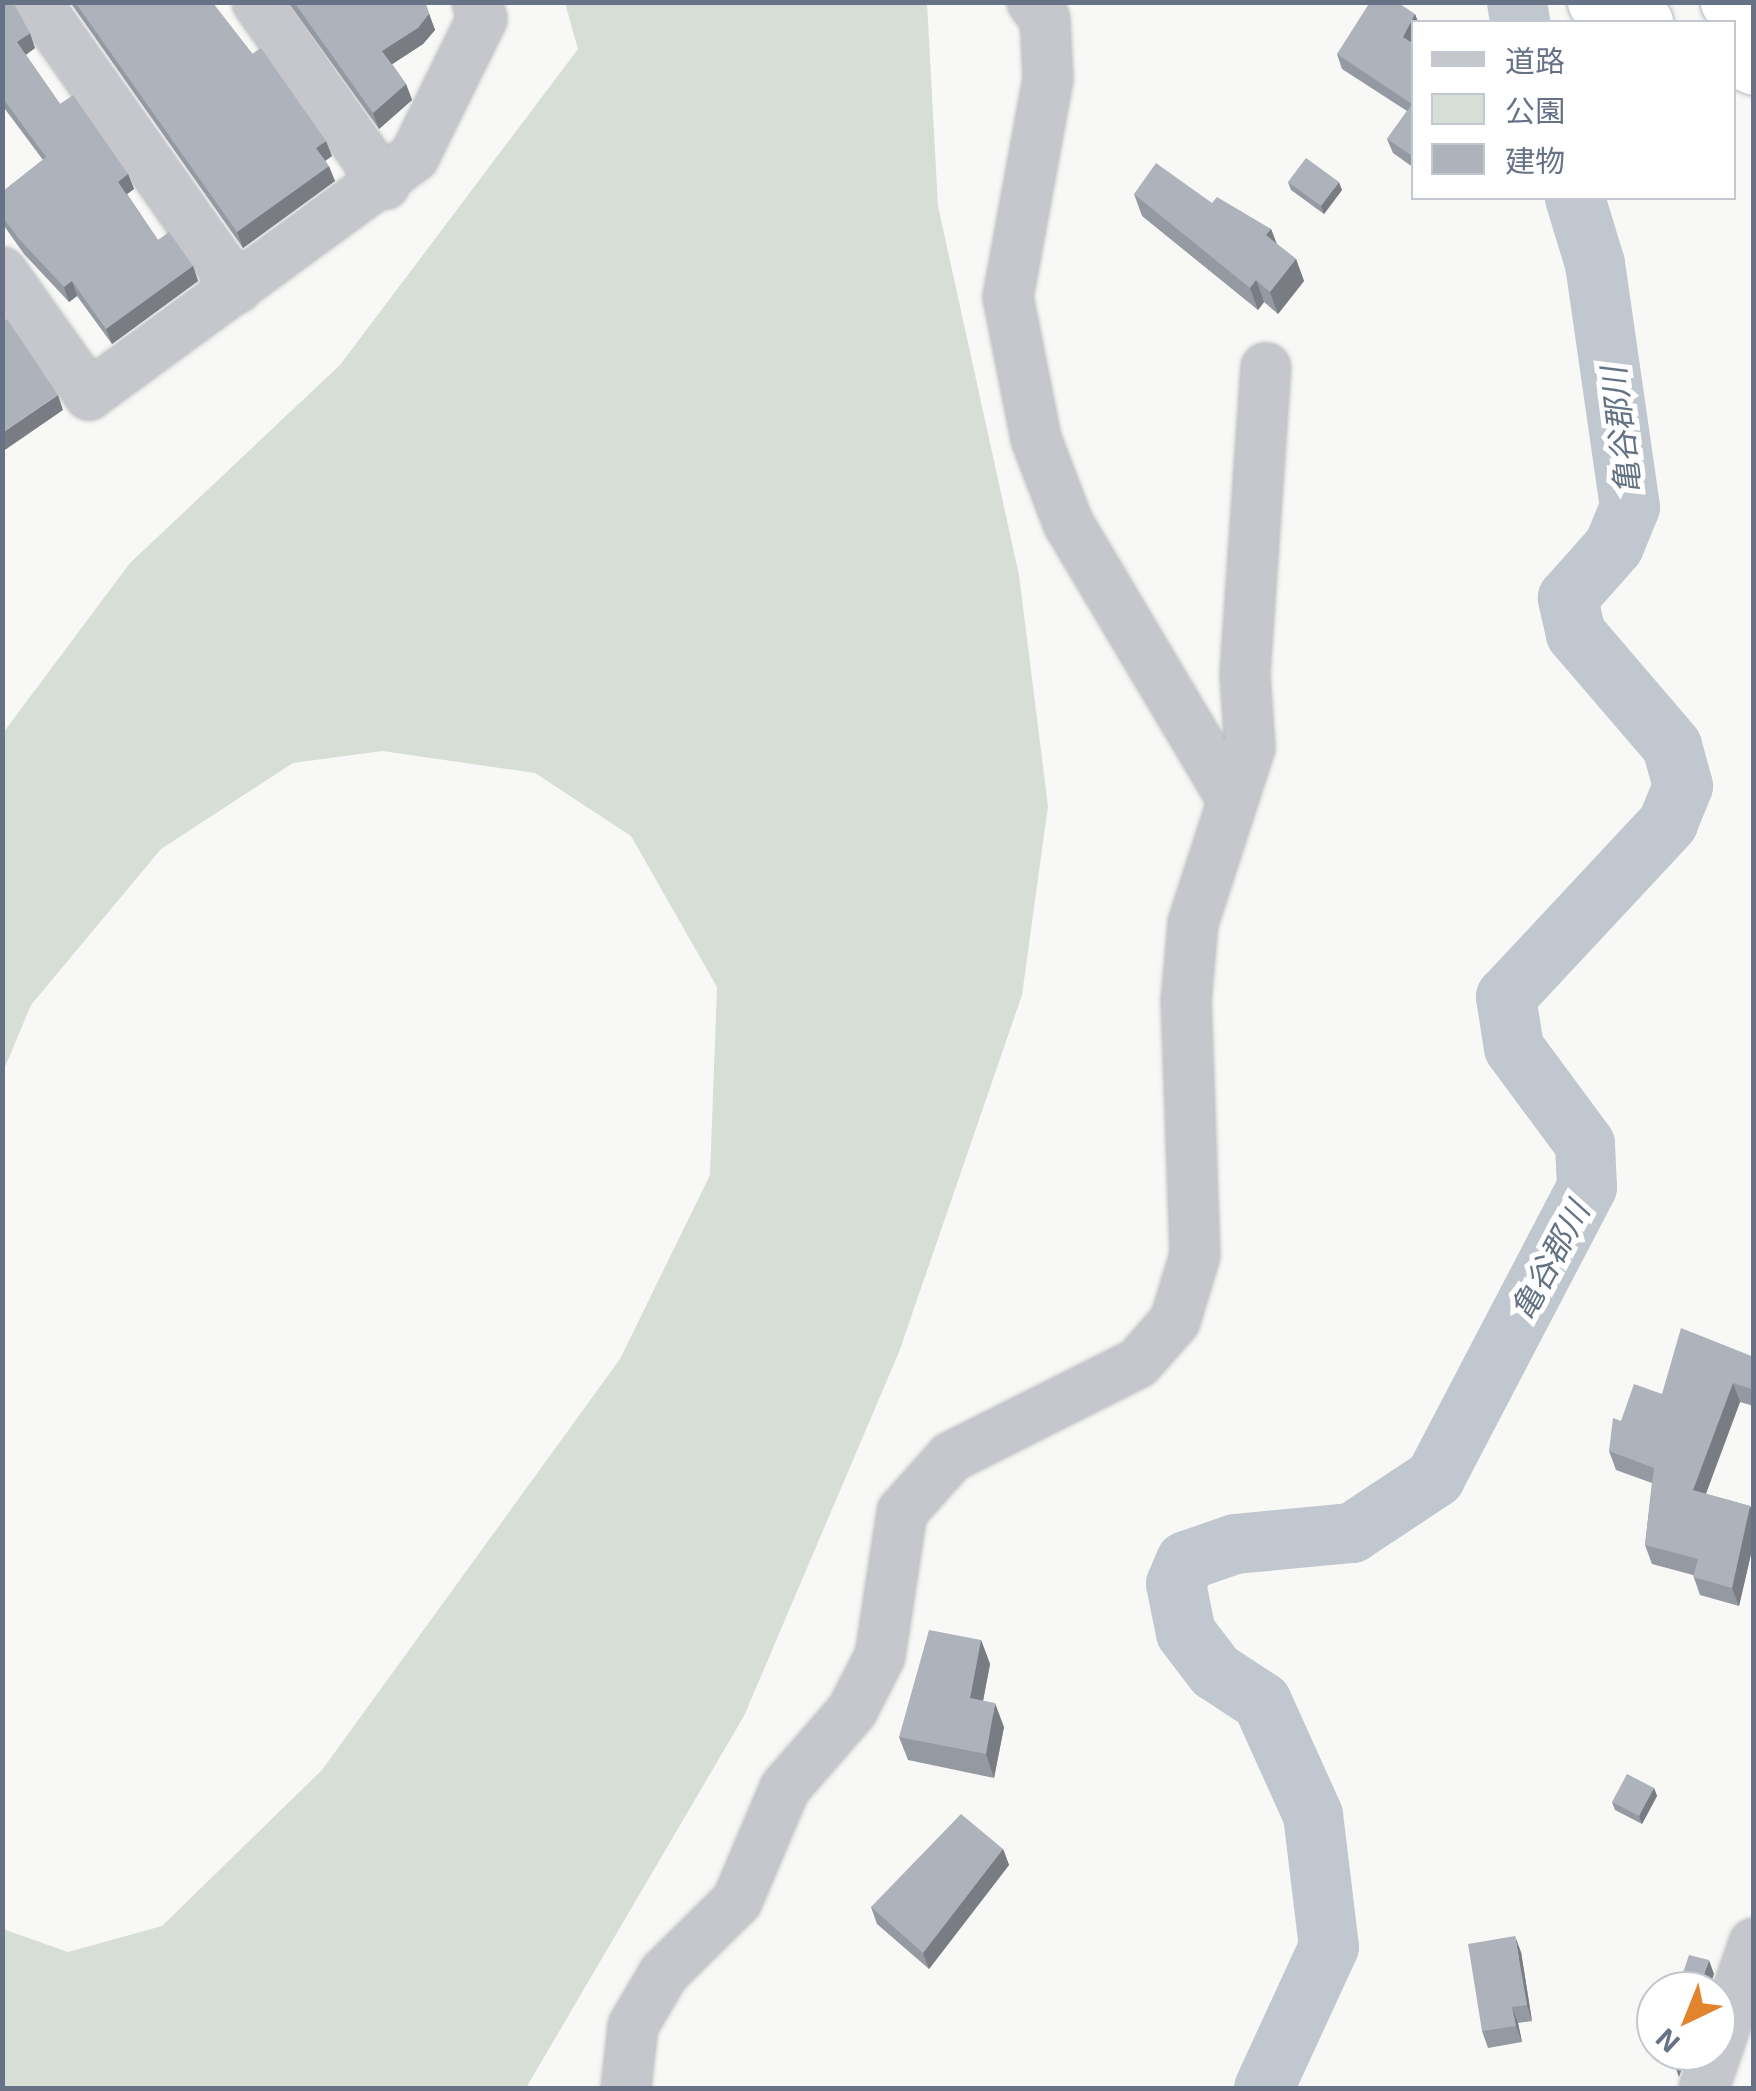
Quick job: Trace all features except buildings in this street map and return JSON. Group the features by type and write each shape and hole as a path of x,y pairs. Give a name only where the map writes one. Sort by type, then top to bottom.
{"highway":[{"path":"1595,2 1639,20"},
{"path":"1736,25 1745,50"}],"street":[{"path":"36,2 237,288"},
{"path":"257,2 385,185"},
{"path":"2,272 89,395 385,185 435,123 482,19 477,2"},
{"path":"1032,2 1045,19 1048,78 1008,297 1036,439 1068,523 1232,799"},
{"path":"626,2088 632,2026 664,1973 737,1901 784,1788 852,1712 880,1656 902,1512 951,1456 1138,1363 1175,1321 1196,1254 1186,1002 1193,923 1250,748 1245,674 1266,368"},
{"path":"1704,2088 1754,1943"}],"green space":[{"path":"565,3 927,3 938,206 1019,575 1048,806 1022,995 899,1352 744,1716 526,2088 3,2088 3,1929 68,1952 162,1926 322,1770 620,1359 710,1175 717,987 631,836 535,773 382,751 293,763 161,849 31,1005 3,1072 3,733 130,563 340,365 578,49"}],"waterway":[{"name":"亀谷郡川","path":"1517,2 1520,20"},
{"name":"亀谷郡川","path":"1264,2088 1329,1947 1313,1815 1262,1702 1215,1671 1186,1633 1176,1584 1186,1561 1235,1544 1352,1533 1435,1478 1587,1187 1585,1144 1514,1048 1506,997 1668,823 1683,786 1672,746 1576,634 1568,598 1614,546 1630,507 1595,264 1576,200"}]}
